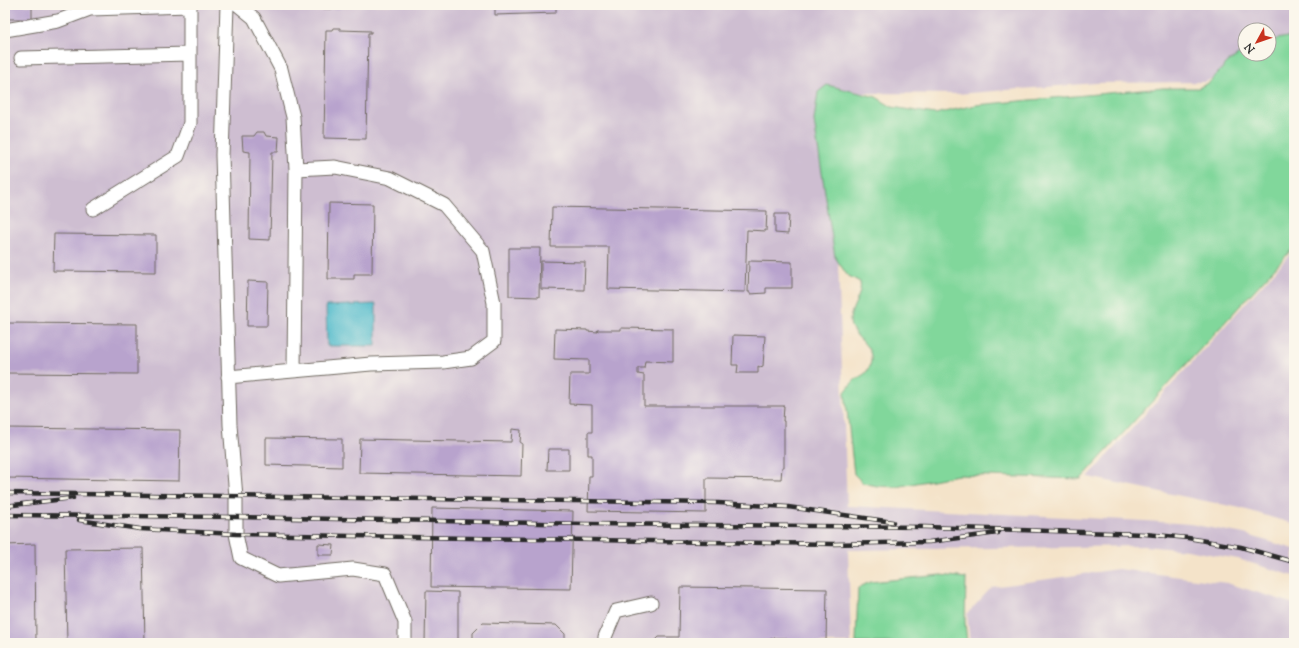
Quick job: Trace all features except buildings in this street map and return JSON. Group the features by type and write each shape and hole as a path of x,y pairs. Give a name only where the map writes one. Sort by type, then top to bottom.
{"lane":[{"path":"227,5 222,155 230,425 236,497 236,534 241,558 278,576 353,569 385,574 405,622 405,643"},
{"path":"238,5 254,18 282,69 293,117 296,169 294,371"},
{"path":"5,30 58,21 90,9 190,6 190,123 178,156 93,209"},
{"path":"21,58 190,54"},
{"path":"228,377 370,364 444,362 471,358 494,341 494,303 483,251 444,205 390,178 335,167 296,169"},
{"path":"605,643 605,637 616,611 651,603"}],"shaded area":[{"path":"5,5 1294,5 1294,38 1287,37 1277,39 1277,22 1237,22 1237,56 1227,63 1214,78 1205,82 1096,83 957,94 862,93 827,85 814,121 835,256 838,260 847,506 1190,524 1244,534 1294,549 1294,576 1238,559 1187,550 1144,546 848,550 851,643 5,643"},
{"path":"1294,250 1294,524 1240,508 1088,477"},
{"path":"1118,569 1227,583 1294,604 1294,643 970,643 967,614 992,587"}],"green space":[{"path":"1287,37 1294,38 1294,247 1081,479 958,475 896,487 877,486 863,483 854,474 845,392 856,379 866,372 871,362 871,355 864,343 851,327 850,320 852,310 860,291 860,282 847,275 835,257 814,121 818,92 827,85 876,97 892,107 935,114 976,105 1163,88 1198,88 1209,83 1227,63 1237,56 1237,62 1277,62 1277,39"},
{"path":"941,575 966,578 965,622 967,643 856,643 858,588 870,582"}],"water":[{"path":"376,304 376,346 327,346 326,306"}],"railway":[{"path":"5,493 718,503 788,507 893,522"},
{"path":"5,506 73,498"},
{"path":"5,515 237,517 586,524 925,527 1145,534 1188,538 1241,547 1294,562"},
{"path":"79,520 140,529 236,534 833,544 929,542 998,533"}]}
